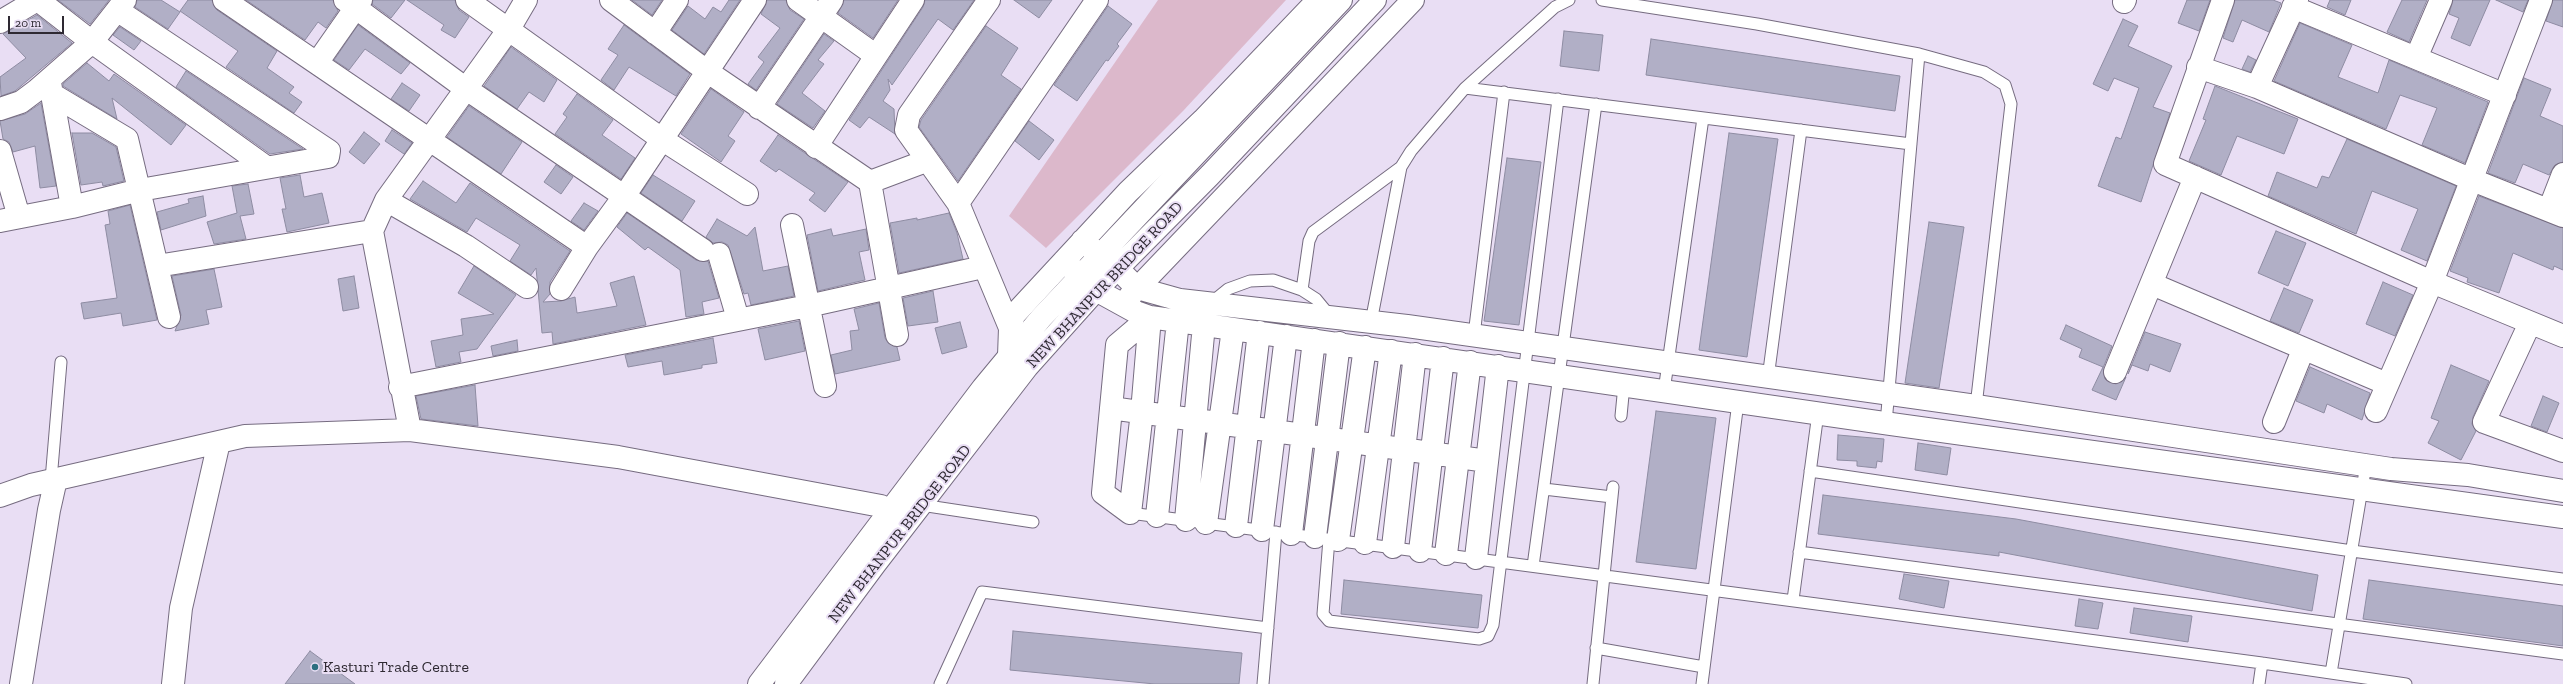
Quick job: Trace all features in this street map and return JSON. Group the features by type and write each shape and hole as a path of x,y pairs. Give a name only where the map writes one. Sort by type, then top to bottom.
{"street":[{"path":"0,22 38,0 92,42 266,167"},
{"path":"224,0 587,247"},
{"path":"467,0 663,140 747,194"},
{"path":"410,430 400,387 372,231 386,200 430,141 465,88 509,29 526,0"},
{"path":"611,0 759,108 870,182 897,335"},
{"path":"655,33 676,0"},
{"path":"561,288 587,247 663,140 755,0"},
{"path":"798,0 826,8 875,55"},
{"path":"816,147 875,55 913,0"},
{"path":"989,0 909,114 906,130 926,161 958,203 1010,328"},
{"path":"958,203 1097,0"},
{"path":"1009,356 1010,328 1014,315 1082,241 1318,0"},
{"name":"NEW BHANPUR BRIDGE ROAD","path":"786,684 921,505 1028,367 1088,283 1100,256 1341,0"},
{"name":"NEW BHANPUR BRIDGE ROAD","path":"760,684 1009,356 1041,318 1088,283 1118,269 1375,0"},
{"path":"1122,305 1413,0"},
{"path":"2223,0 2164,164 2432,282 2563,336"},
{"path":"2416,58 2441,0"},
{"path":"2376,411 2432,282 2470,179 2542,0"},
{"path":"317,64 354,3 465,88 711,252 738,319"},
{"path":"2257,87 2295,3 2416,58 2505,95"},
{"path":"0,109 21,102 50,86 92,42 121,5 329,151 328,157 324,158 140,190 72,207 10,219 0,151"},
{"path":"759,108 826,8"},
{"path":"2198,67 2257,87 2470,179 2556,213 2563,174"},
{"path":"50,86 127,139 169,317"},
{"path":"50,86 72,207"},
{"path":"870,182 926,161"},
{"path":"2115,372 2195,177"},
{"path":"386,200 466,246 527,287"},
{"path":"792,224 825,386"},
{"path":"157,266 372,231"},
{"path":"1082,241 1118,269 1137,288 1180,300 1331,316 1474,335 1768,378 1976,406 2361,464 2468,475 2563,491"},
{"path":"1064,261 1088,283 1122,305 1150,317 1886,423 2563,517"},
{"path":"400,387 808,306 888,287 984,267"},
{"path":"2152,284 2303,350 2387,384"},
{"path":"1150,317 1142,412 1130,513 1103,493 1117,345 1150,317"},
{"path":"1157,516 1178,320"},
{"path":"2530,323 2484,422 2563,451"},
{"path":"1196,521 1195,419 1204,324"},
{"path":"1196,521 1220,423 1234,329"},
{"path":"1236,526 1260,332"},
{"path":"1276,532 1274,431 1286,336"},
{"path":"1276,532 1303,435 1314,340"},
{"path":"1327,538 1327,438 1338,343"},
{"path":"1327,538 1352,442 1365,347"},
{"path":"2274,422 2303,350"},
{"path":"1365,544 1391,351"},
{"path":"1393,547 1414,354"},
{"path":"1420,551 1443,358"},
{"path":"1446,554 1470,362"},
{"path":"1476,558 1498,366"},
{"path":"1111,408 1487,462"},
{"path":"0,496 53,480 245,436 410,430 618,457 881,506 890,512"},
{"path":"173,684 181,608 219,442"},
{"path":"2355,489 2361,464"},
{"path":"21,684 53,480"}],"lane":[{"path":"1302,290 1309,241 1313,232 1401,166 1419,140 1466,88 1555,7 1570,0"},
{"path":"1602,0 1757,24 1918,54 1984,72 2005,85 2011,104 1976,406"},
{"path":"1886,423 1918,54"},
{"path":"1466,88 1911,144"},
{"path":"1474,335 1504,92"},
{"path":"1327,538 1323,614 1329,621 1479,639 1488,636 1493,625 1558,99"},
{"path":"1534,566 1596,104"},
{"path":"1664,391 1703,118"},
{"path":"1768,378 1801,130"},
{"path":"1371,322 1401,166"},
{"path":"1210,303 1228,289 1250,281 1273,280 1302,290 1316,299 1331,316"},
{"path":"53,480 62,362"},
{"path":"1621,416 1624,385"},
{"path":"1702,684 1738,402"},
{"path":"1793,600 1818,413"},
{"path":"1810,471 2352,551 2563,579"},
{"path":"1544,489 1613,492 1592,684"},
{"path":"2331,673 2352,551 2355,489"},
{"path":"921,505 1033,522"},
{"path":"1130,513 1793,600 2262,663 2406,684"},
{"path":"1263,684 1276,532"},
{"path":"1799,552 2563,654"},
{"path":"940,684 982,592 1268,628"},
{"path":"1596,648 1704,667"},
{"path":"2259,684 2262,663"}],"shaded area":[{"path":"1158,0 1286,0 1183,111 1046,248 1009,216"}],"building":[{"path":"58,0 109,0 90,24"},
{"path":"137,0 161,0 180,12 168,29 135,7"},
{"path":"188,0 212,0 217,10 277,51 267,68 294,87 289,93 302,102 294,113 226,67 238,51 180,11"},
{"path":"246,0 333,0 338,11 326,28 318,22 305,40"},
{"path":"373,0 405,0 391,18 372,4"},
{"path":"407,0 455,0 459,10 469,17 455,38 441,30 444,25"},
{"path":"632,0 662,0 652,15"},
{"path":"729,0 740,0 704,54 672,30 688,6 705,19 713,7 721,12"},
{"path":"767,0 786,0 790,10 804,19 756,90 748,84 764,62 758,57 780,28 761,14"},
{"path":"844,0 898,0 873,38 838,13"},
{"path":"925,0 974,0 953,30 938,19 892,85 888,79 890,90 883,101 894,109 895,134 869,117 860,128 849,120 923,7"},
{"path":"1014,0 1052,0 1039,18"},
{"path":"2187,0 2210,0 2199,31 2178,23"},
{"path":"2235,0 2273,0 2281,3 2269,32 2242,20 2233,42 2223,38"},
{"path":"2330,0 2351,0 2345,15 2327,7"},
{"path":"2402,0 2427,0 2409,42 2387,32"},
{"path":"2453,0 2490,0 2470,46 2451,38 2459,18 2449,14"},
{"path":"2496,0 2528,0 2523,12"},
{"path":"2553,0 2563,0 2563,27 2546,21"},
{"path":"1108,6 1132,24 1117,44 1119,46 1108,61 1106,60 1077,101 1054,85"},
{"path":"37,15 72,43 15,91 1,96 0,77 26,58 3,34"},
{"path":"2123,19 2138,26 2128,46 2172,66 2153,107 2170,113 2141,202 2098,186 2116,137 2121,139 2139,88 2114,78 2108,91 2093,84"},
{"path":"2300,23 2352,45 2338,77 2378,93 2389,60 2488,102 2465,163 2422,145 2437,108 2400,95 2386,129 2274,81"},
{"path":"358,25 410,63 401,74 365,49 349,70 334,60"},
{"path":"624,25 690,74 676,96 629,67 614,90 601,80 618,55 608,49"},
{"path":"986,26 1018,48 1001,75 1021,89 958,181 919,127 921,120"},
{"path":"120,27 141,41 134,50 113,35"},
{"path":"1564,31 1603,35 1599,71 1560,66"},
{"path":"824,34 834,41 818,60 824,64 802,93 825,111 813,128 777,104"},
{"path":"1651,39 1900,76 1895,111 1646,75"},
{"path":"511,47 557,80 544,102 529,92 517,109 484,86"},
{"path":"2248,56 2256,60 2250,72 2242,69"},
{"path":"87,63 109,81 114,74 186,125 171,145 112,98 117,119 63,86 63,84"},
{"path":"186,71 303,149 270,154 176,87"},
{"path":"2524,78 2551,89 2540,116 2563,126 2563,162 2555,165 2549,175 2523,164 2515,183 2488,173"},
{"path":"402,83 420,95 409,111 391,99"},
{"path":"2215,86 2298,119 2284,154 2237,136 2221,175 2189,161 2206,120 2203,119"},
{"path":"711,89 744,112 728,136 735,141 721,162 681,134"},
{"path":"577,94 613,120 602,135 635,158 621,179 555,134 567,117 563,114"},
{"path":"41,103 56,186 40,188 35,146 13,152 9,142 3,139 0,121 25,114"},
{"path":"469,106 522,142 501,174 447,137"},
{"path":"1029,121 1054,140 1039,160 1015,141"},
{"path":"392,130 412,143 404,154 385,141"},
{"path":"364,132 380,144 364,164 349,152"},
{"path":"72,133 92,133 116,147 124,181 103,186 102,182 81,185"},
{"path":"1729,133 1778,139 1747,357 1699,350"},
{"path":"778,135 848,182 825,212 809,200 815,193 779,169 776,172 760,161"},
{"path":"2347,139 2456,186 2427,261 2401,250 2418,209 2372,191 2356,234 2268,196 2277,172 2317,188 2322,176 2329,178"},
{"path":"1507,158 1541,162 1519,325 1484,321"},
{"path":"556,165 573,177 561,194 544,182"},
{"path":"300,175 304,197 322,193 329,223 287,232 282,209 286,209 280,178"},
{"path":"653,175 695,201 682,221 641,193"},
{"path":"423,181 456,203 470,183 570,251 550,282 550,294 543,302 561,301 575,297 577,313 617,306 610,283 634,276 646,325 553,344 552,332 542,333 536,268 531,275 510,261 520,245 476,218 467,232 410,199"},
{"path":"248,184 254,214 240,216 246,239 214,244 207,222 237,213 232,186"},
{"path":"203,196 206,216 161,230 157,212 189,203 188,199"},
{"path":"2479,196 2563,228 2563,270 2554,266 2553,270 2513,253 2499,293 2467,282 2468,278 2450,271"},
{"path":"584,203 598,211 584,230 571,221"},
{"path":"130,205 157,320 123,326 121,313 84,319 81,303 117,298 105,225 110,224 108,211"},
{"path":"627,213 696,260 708,261 719,298 702,302 704,314 686,317 680,270 648,247 645,250 617,227"},
{"path":"949,213 957,233 963,259 899,273 890,223 917,218 917,220"},
{"path":"717,219 747,236 755,227 763,271 788,266 794,296 751,305 748,293 744,294 728,245 722,242 713,243 706,237"},
{"path":"1929,222 1964,227 1939,388 1905,383"},
{"path":"831,229 833,236 866,229 869,250 859,252 865,280 818,291 807,235"},
{"path":"2276,231 2306,243 2288,286 2258,273"},
{"path":"474,266 516,295 477,349 459,352 461,362 436,367 431,341 463,335 461,319 494,314 458,293"},
{"path":"214,269 222,307 206,310 209,324 175,331 181,315 172,276"},
{"path":"354,276 359,308 343,311 338,279"},
{"path":"2383,282 2413,295 2395,336 2366,324"},
{"path":"2284,288 2313,300 2299,333 2270,321"},
{"path":"933,291 938,322 908,326 903,298"},
{"path":"879,303 885,338 888,343 897,347 900,360 835,374 831,355 852,350 850,331 859,330 854,309"},
{"path":"799,321 805,351 765,360 758,329"},
{"path":"960,322 967,347 942,354 935,328"},
{"path":"2066,325 2112,346 2103,368 2105,379 2116,384 2126,377 2116,400 2092,390 2103,367 2079,357 2082,349 2060,339"},
{"path":"2145,332 2181,344 2170,372 2150,364 2148,371 2132,365 2128,374"},
{"path":"713,338 717,363 702,365 702,368 664,375 662,361 628,367 625,355"},
{"path":"517,340 518,351 493,356 491,346"},
{"path":"2451,365 2489,381 2473,417 2472,424 2476,431 2461,460 2428,443 2439,421 2431,418"},
{"path":"2310,367 2370,393 2362,420 2327,404 2324,413 2296,401"},
{"path":"475,385 478,426 421,419 416,396"},
{"path":"2543,396 2559,403 2547,432 2531,426"},
{"path":"1656,411 1716,418 1696,569 1636,562"},
{"path":"1838,435 1884,439 1882,462 1877,461 1876,468 1857,466 1857,461 1837,460"},
{"path":"1918,443 1951,448 1947,475 1915,470"},
{"path":"1823,495 2016,519 2318,575 2312,611 1999,552 1999,556 1818,534"},
{"path":"1904,574 1949,581 1944,608 1899,599"},
{"path":"1344,580 1482,595 1478,628 1341,614"},
{"path":"2369,580 2563,606 2563,646 2363,619"},
{"path":"2079,599 2103,603 2098,629 2075,626"},
{"path":"2134,608 2192,616 2188,642 2130,633"},
{"path":"1013,631 1242,653 1239,684 1155,684 1010,670"},
{"name":"Kasturi Trade Centre","path":"310,651 355,684 285,684"}],"place":[{"name":"Kasturi Trade Centre","path":"315,667"}]}
